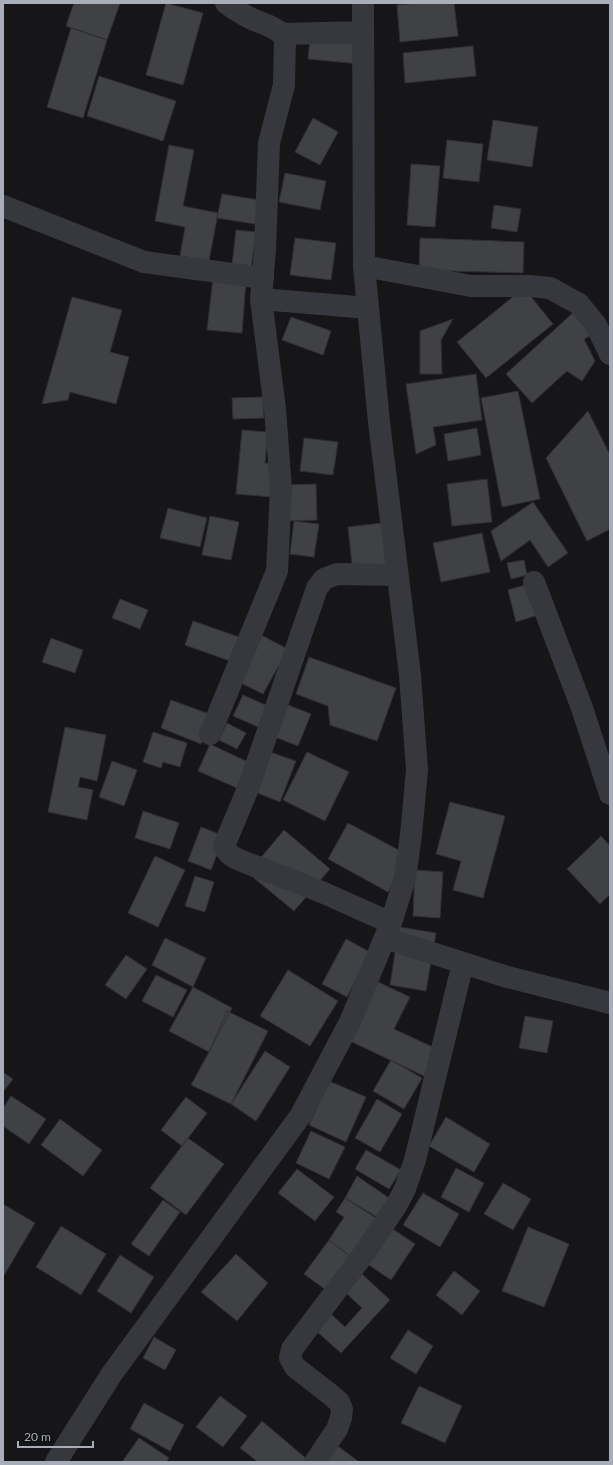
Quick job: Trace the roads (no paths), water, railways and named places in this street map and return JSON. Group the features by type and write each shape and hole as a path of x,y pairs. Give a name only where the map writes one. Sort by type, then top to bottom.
{"street":[{"path":"210,734 277,571 281,489 275,409 261,299 265,249 269,143 284,85 285,39 283,34 278,30 247,16 226,3"},
{"path":"56,1462 111,1375 301,1116 350,1022 388,931 405,878 411,835 417,770 410,675 396,575 364,266 363,3"},
{"path":"283,34 363,32"},
{"path":"3,206 144,262 263,278"},
{"path":"364,266 471,286 530,286 550,288 579,304 596,325 610,354"},
{"path":"261,299 368,308"},
{"path":"396,575 337,574 324,579 317,588 249,786 224,846 232,857 242,862 324,893 388,931 463,963 504,976 610,1003"},
{"path":"534,582 582,708 610,794"},
{"path":"315,1462 337,1429 341,1418 342,1409 339,1402 295,1366 290,1358 292,1349 360,1259 396,1206 405,1189 415,1160 463,963"}]}
